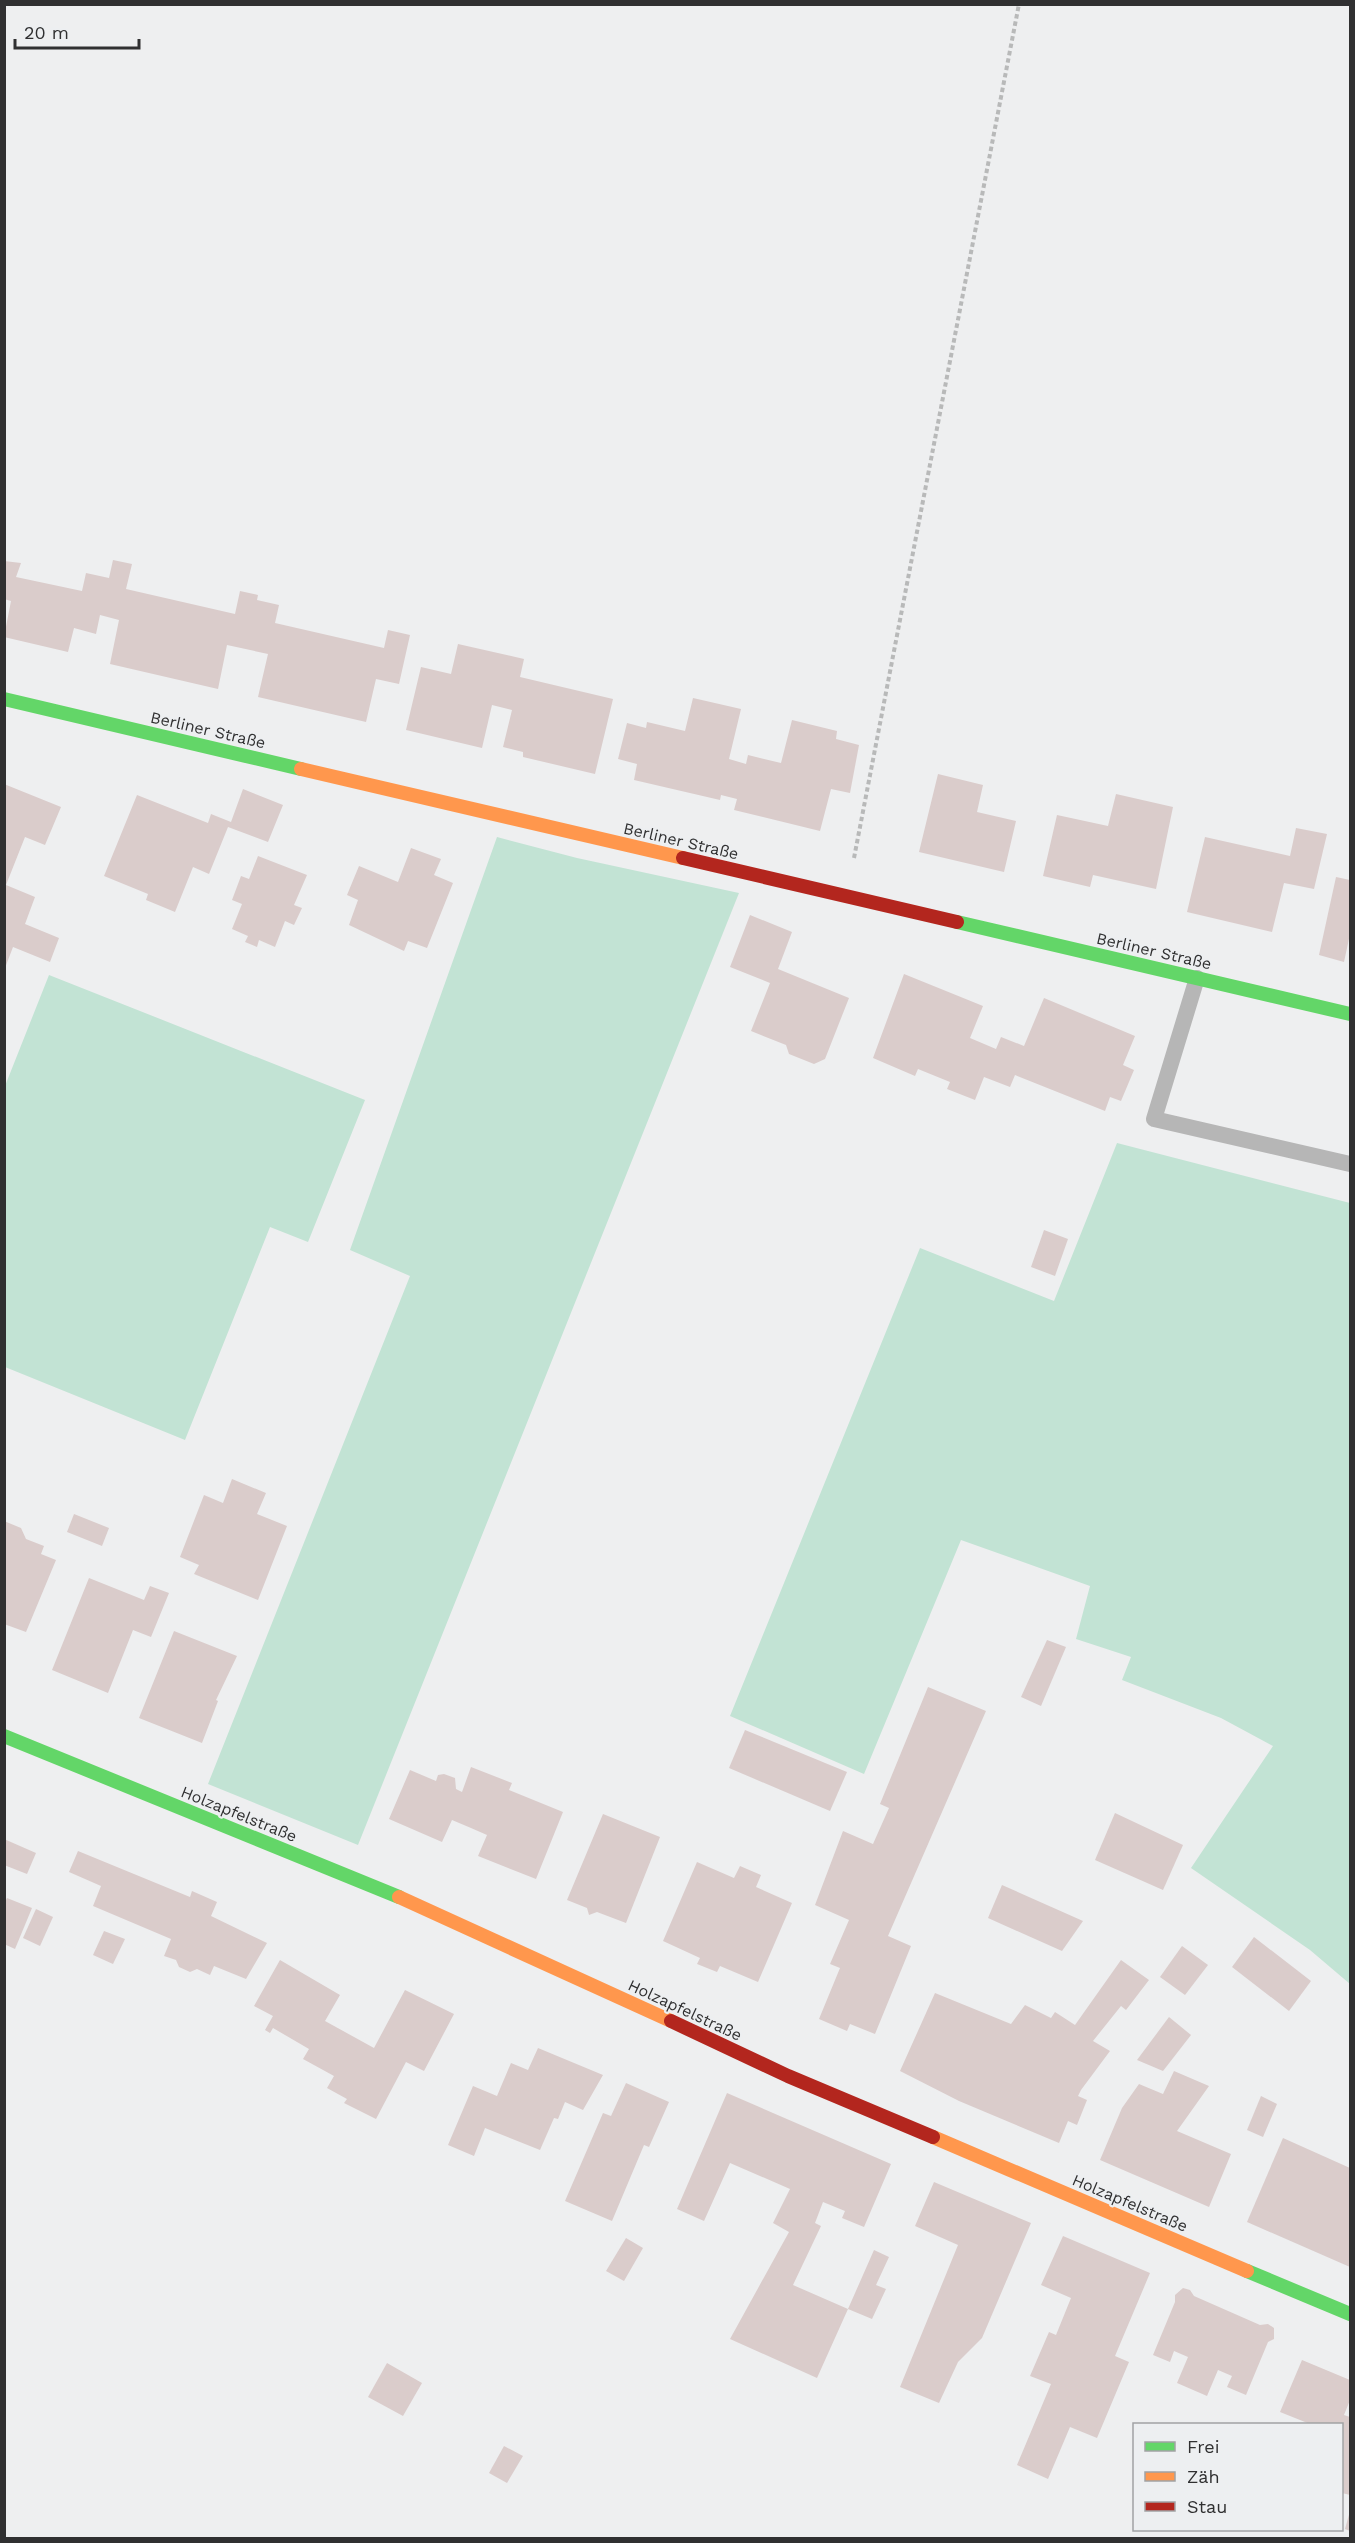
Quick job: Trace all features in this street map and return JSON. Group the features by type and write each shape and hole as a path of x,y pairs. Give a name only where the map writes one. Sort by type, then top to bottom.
{"street":[{"name":"Berliner Straße","path":"4,699 1350,1014"},
{"name":"Holzapfelstraße","path":"4,1736 439,1913 789,2076 1350,2314"}],"lane":[{"path":"1197,978 1154,1119 1350,1164"}],"path":[{"path":"847,896 1019,4"}],"green space":[{"path":"497,837 577,858 739,893 358,1845 208,1784 410,1276 350,1250"},
{"path":"49,975 365,1100 308,1242 270,1227 185,1440 5,1367 5,1086"},
{"path":"1117,1143 1350,1203 1350,1984 1310,1950 1191,1868 1273,1746 1221,1718 1122,1680 1131,1657 1076,1639 1090,1586 961,1540 864,1774 730,1716 920,1248 1054,1301"}],"building":[{"path":"113,560 132,564 126,589 235,614 240,591 258,595 257,600 279,605 275,623 384,648 388,630 410,635 399,684 376,679 366,722 258,697 268,654 227,645 218,689 110,664 119,620 100,615 96,634 74,628 68,652 4,637 11,601 4,599 4,561 21,563 16,577 82,591 86,573 109,578"},
{"path":"458,644 524,659 520,677 613,699 595,774 523,757 523,752 503,747 512,710 492,705 482,748 406,730 421,667 451,674"},
{"path":"693,698 741,709 729,759 746,764 748,755 781,763 792,720 837,731 836,739 859,745 850,793 831,789 820,831 734,810 737,799 721,795 720,800 634,780 637,764 618,759 627,723 646,728 647,722 685,731"},
{"path":"938,774 983,785 977,812 1016,821 1004,872 919,852"},
{"path":"4,784 61,807 45,845 25,837 6,885 35,897 25,924 59,938 50,962 13,947 5,968"},
{"path":"243,789 283,805 268,842 228,827 209,874 193,867 175,912 146,900 148,894 104,876 137,795 208,823 211,814 231,822"},
{"path":"1116,794 1173,807 1156,889 1093,875 1090,887 1043,876 1057,815 1108,826"},
{"path":"1296,828 1327,834 1314,889 1284,883 1272,932 1187,912 1205,837 1290,856"},
{"path":"411,848 441,859 434,875 453,883 427,948 408,941 404,951 349,925 358,900 347,895 359,866 398,882"},
{"path":"258,856 307,875 294,905 302,908 294,925 285,921 275,947 259,940 257,947 245,942 248,936 232,929 242,904 232,900 241,876 249,879"},
{"path":"1336,877 1350,880 1350,934 1344,962 1319,955"},
{"path":"750,915 792,932 778,969 849,998 825,1059 814,1064 789,1054 786,1045 751,1031 770,983 730,967"},
{"path":"904,974 983,1006 970,1038 996,1049 1001,1037 1024,1046 1044,998 1135,1036 1123,1065 1134,1070 1121,1101 1110,1097 1105,1111 1015,1075 1010,1087 984,1077 975,1100 947,1089 950,1082 918,1069 915,1076 873,1058"},
{"path":"1044,1230 1068,1239 1055,1276 1031,1267"},
{"path":"232,1479 266,1493 257,1514 287,1526 258,1600 194,1574 199,1565 180,1557 204,1495 223,1503"},
{"path":"74,1514 109,1528 102,1546 67,1532"},
{"path":"4,1521 21,1528 26,1539 44,1546 41,1554 56,1560 26,1632 4,1624"},
{"path":"89,1578 144,1600 150,1586 169,1593 151,1637 133,1630 108,1693 52,1670"},
{"path":"174,1631 237,1656 216,1700 218,1701 202,1743 139,1718"},
{"path":"1047,1640 1066,1647 1041,1706 1021,1697"},
{"path":"928,1687 986,1711 888,1936 911,1946 875,2034 850,2024 847,2031 819,2019 840,1968 830,1964 849,1920 815,1905 843,1831 873,1844 889,1808 880,1804"},
{"path":"745,1730 847,1772 830,1811 729,1768"},
{"path":"471,1767 512,1783 509,1790 563,1812 536,1879 478,1856 487,1835 452,1820 442,1842 389,1819 410,1770 436,1781 438,1775 444,1774 455,1778 456,1789 462,1792"},
{"path":"1115,1813 1183,1845 1163,1890 1095,1860"},
{"path":"603,1814 660,1837 626,1923 597,1912 589,1915 587,1908 567,1900"},
{"path":"4,1839 36,1853 27,1874 4,1865"},
{"path":"78,1851 190,1897 192,1891 217,1902 211,1916 267,1943 246,1979 214,1966 210,1975 197,1969 190,1972 179,1967 176,1960 164,1956 171,1939 93,1906 101,1886 69,1872"},
{"path":"697,1862 734,1878 740,1866 761,1875 756,1887 792,1903 758,1982 720,1966 717,1972 697,1964 700,1958 663,1941"},
{"path":"1002,1885 1083,1921 1062,1951 988,1918"},
{"path":"7,1898 32,1908 15,1949 4,1944 4,1904"},
{"path":"36,1909 53,1917 40,1946 23,1938"},
{"path":"104,1931 125,1939 113,1964 93,1955"},
{"path":"1254,1937 1311,1981 1289,2011 1232,1967"},
{"path":"1182,1946 1208,1965 1185,1995 1160,1977"},
{"path":"280,1960 340,1995 325,2021 374,2048 405,1990 454,2014 424,2071 406,2062 376,2119 344,2103 347,2099 327,2088 334,2076 303,2059 309,2049 273,2028 270,2033 265,2030 273,2016 254,2006"},
{"path":"1121,1960 1149,1980 1126,2010 1121,2006 1093,2041 1110,2051 1078,2096 1087,2100 1077,2125 1068,2121 1059,2143 959,2101 900,2071 935,1993 1011,2024 1025,2005 1051,2018 1055,2012 1075,2025"},
{"path":"1169,2017 1191,2035 1163,2071 1137,2060"},
{"path":"538,2048 603,2075 583,2110 565,2102 558,2119 554,2118 540,2150 485,2128 474,2156 448,2145 473,2086 497,2096 511,2063 528,2070"},
{"path":"1174,2071 1209,2086 1177,2131 1231,2154 1209,2207 1100,2160 1122,2108 1139,2084 1163,2094"},
{"path":"626,2083 669,2102 649,2147 644,2145 612,2221 565,2201 603,2113 611,2116"},
{"path":"727,2093 891,2164 864,2227 842,2218 845,2211 823,2202 815,2223 821,2226 793,2285 848,2309 817,2378 730,2339 789,2232 773,2223 790,2189 730,2163 704,2221 677,2209"},
{"path":"1261,2096 1277,2104 1263,2137 1247,2130"},
{"path":"1283,2138 1350,2168 1350,2267 1247,2222"},
{"path":"934,2182 1031,2223 982,2338 958,2362 939,2403 900,2387 958,2245 915,2226"},
{"path":"1063,2236 1150,2273 1115,2356 1129,2362 1097,2438 1070,2427 1048,2479 1017,2465 1051,2384 1030,2376 1049,2332 1056,2335 1071,2298 1041,2285"},
{"path":"626,2238 643,2248 624,2281 606,2271"},
{"path":"874,2250 889,2257 876,2285 886,2289 872,2319 848,2309"},
{"path":"1183,2288 1190,2290 1194,2296 1260,2325 1268,2324 1274,2328 1274,2339 1268,2342 1246,2395 1227,2387 1232,2376 1218,2370 1207,2396 1177,2383 1188,2357 1174,2351 1170,2362 1153,2355 1175,2302 1175,2295"},
{"path":"1302,2360 1350,2380 1350,2400 1344,2415 1350,2417 1350,2495 1343,2493 1343,2423 1308,2423 1280,2412"},
{"path":"387,2363 422,2383 403,2416 368,2397"},
{"path":"504,2446 523,2456 507,2483 489,2473"},
{"path":"1350,2511 1350,2531 1345,2529"}],"traffic: fast":[{"path":"4,699 301,769"},
{"path":"957,922 1350,1014"},
{"path":"4,1736 399,1897"},
{"path":"1247,2271 1350,2314"}],"traffic: slow":[{"path":"301,769 683,858"},
{"path":"399,1897 671,2021"},
{"path":"933,2137 1247,2271"}],"traffic: jam":[{"path":"683,858 957,922"},
{"path":"671,2021 788,2076 933,2137"}]}
